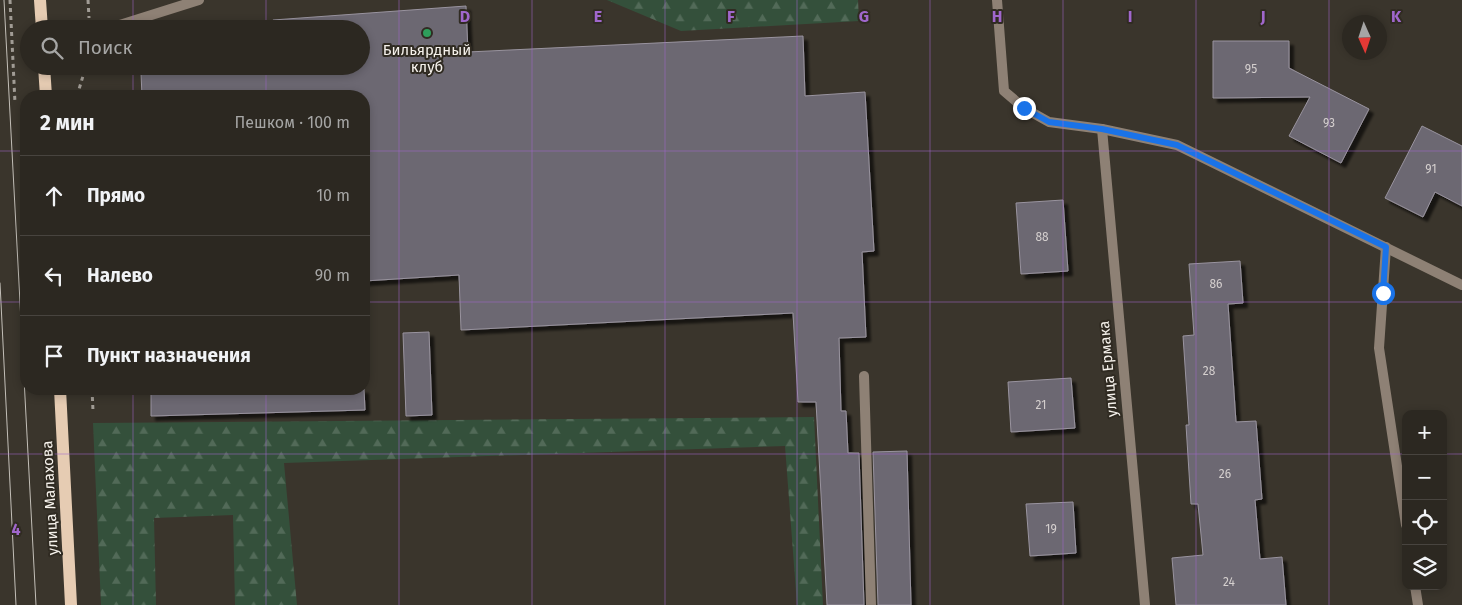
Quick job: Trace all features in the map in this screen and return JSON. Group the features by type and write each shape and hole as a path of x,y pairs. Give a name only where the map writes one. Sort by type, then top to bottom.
{"main road":[{"path":"40,0 41,20"},
{"path":"45,75 46,90"},
{"name":"улица Малахова","path":"60,395 71,605"}],"street":[{"path":"136,20 199,0"},
{"path":"997,0 1004,91 1024,108 1049,122 1102,129 1177,145 1462,284"},
{"name":"улица Ермака","path":"1102,129 1145,605"},
{"path":"1386,247 1379,348 1402,500"},
{"path":"864,376 871,605"},
{"path":"1416,590 1418,605"}],"path":[{"path":"10,0 15,103"},
{"path":"88,0 89,19"},
{"path":"79,90 83,75"},
{"path":"92,395 93,411"}],"green space":[{"path":"607,0 858,0 859,21 681,31"},
{"path":"814,417 823,605 797,605 785,446 284,463 297,605 235,605 233,515 154,518 156,605 101,605 93,423"}],"building":[{"path":"466,6 468,52 803,36 805,96 865,92 874,251 862,252 866,337 839,338 841,411 846,411 848,453 859,453 864,605 827,605 816,402 798,402 793,313 461,330 459,275 370,281 370,90 142,90 141,75 370,75 370,20 273,20"},
{"path":"1213,41 1289,41 1289,68 1369,109 1341,163 1289,136 1310,97 1213,98"},
{"path":"1422,126 1462,146 1462,206 1435,192 1423,217 1385,198"},
{"path":"1063,200 1068,271 1021,274 1016,203"},
{"path":"1240,261 1243,303 1228,304 1236,422 1256,421 1262,499 1255,500 1260,559 1282,557 1286,605 1176,605 1172,558 1203,555 1198,504 1191,504 1186,425 1189,425 1183,336 1194,335 1189,264"},
{"path":"429,332 432,415 406,416 403,333"},
{"path":"1071,378 1075,428 1011,432 1008,382"},
{"path":"151,395 364,395 365,410 151,416"},
{"path":"907,451 911,605 878,605 873,452"},
{"path":"1073,502 1076,553 1030,556 1026,504"}],"tram line":[{"path":"4,0 20,302"},
{"path":"0,283 16,605"},
{"path":"25,395 36,605"}],"place":[{"name":"Бильярдный клуб","path":"427,33"}],"route":[{"path":"1024,108 1049,122 1102,129 1177,145 1386,247 1383,293"}]}
